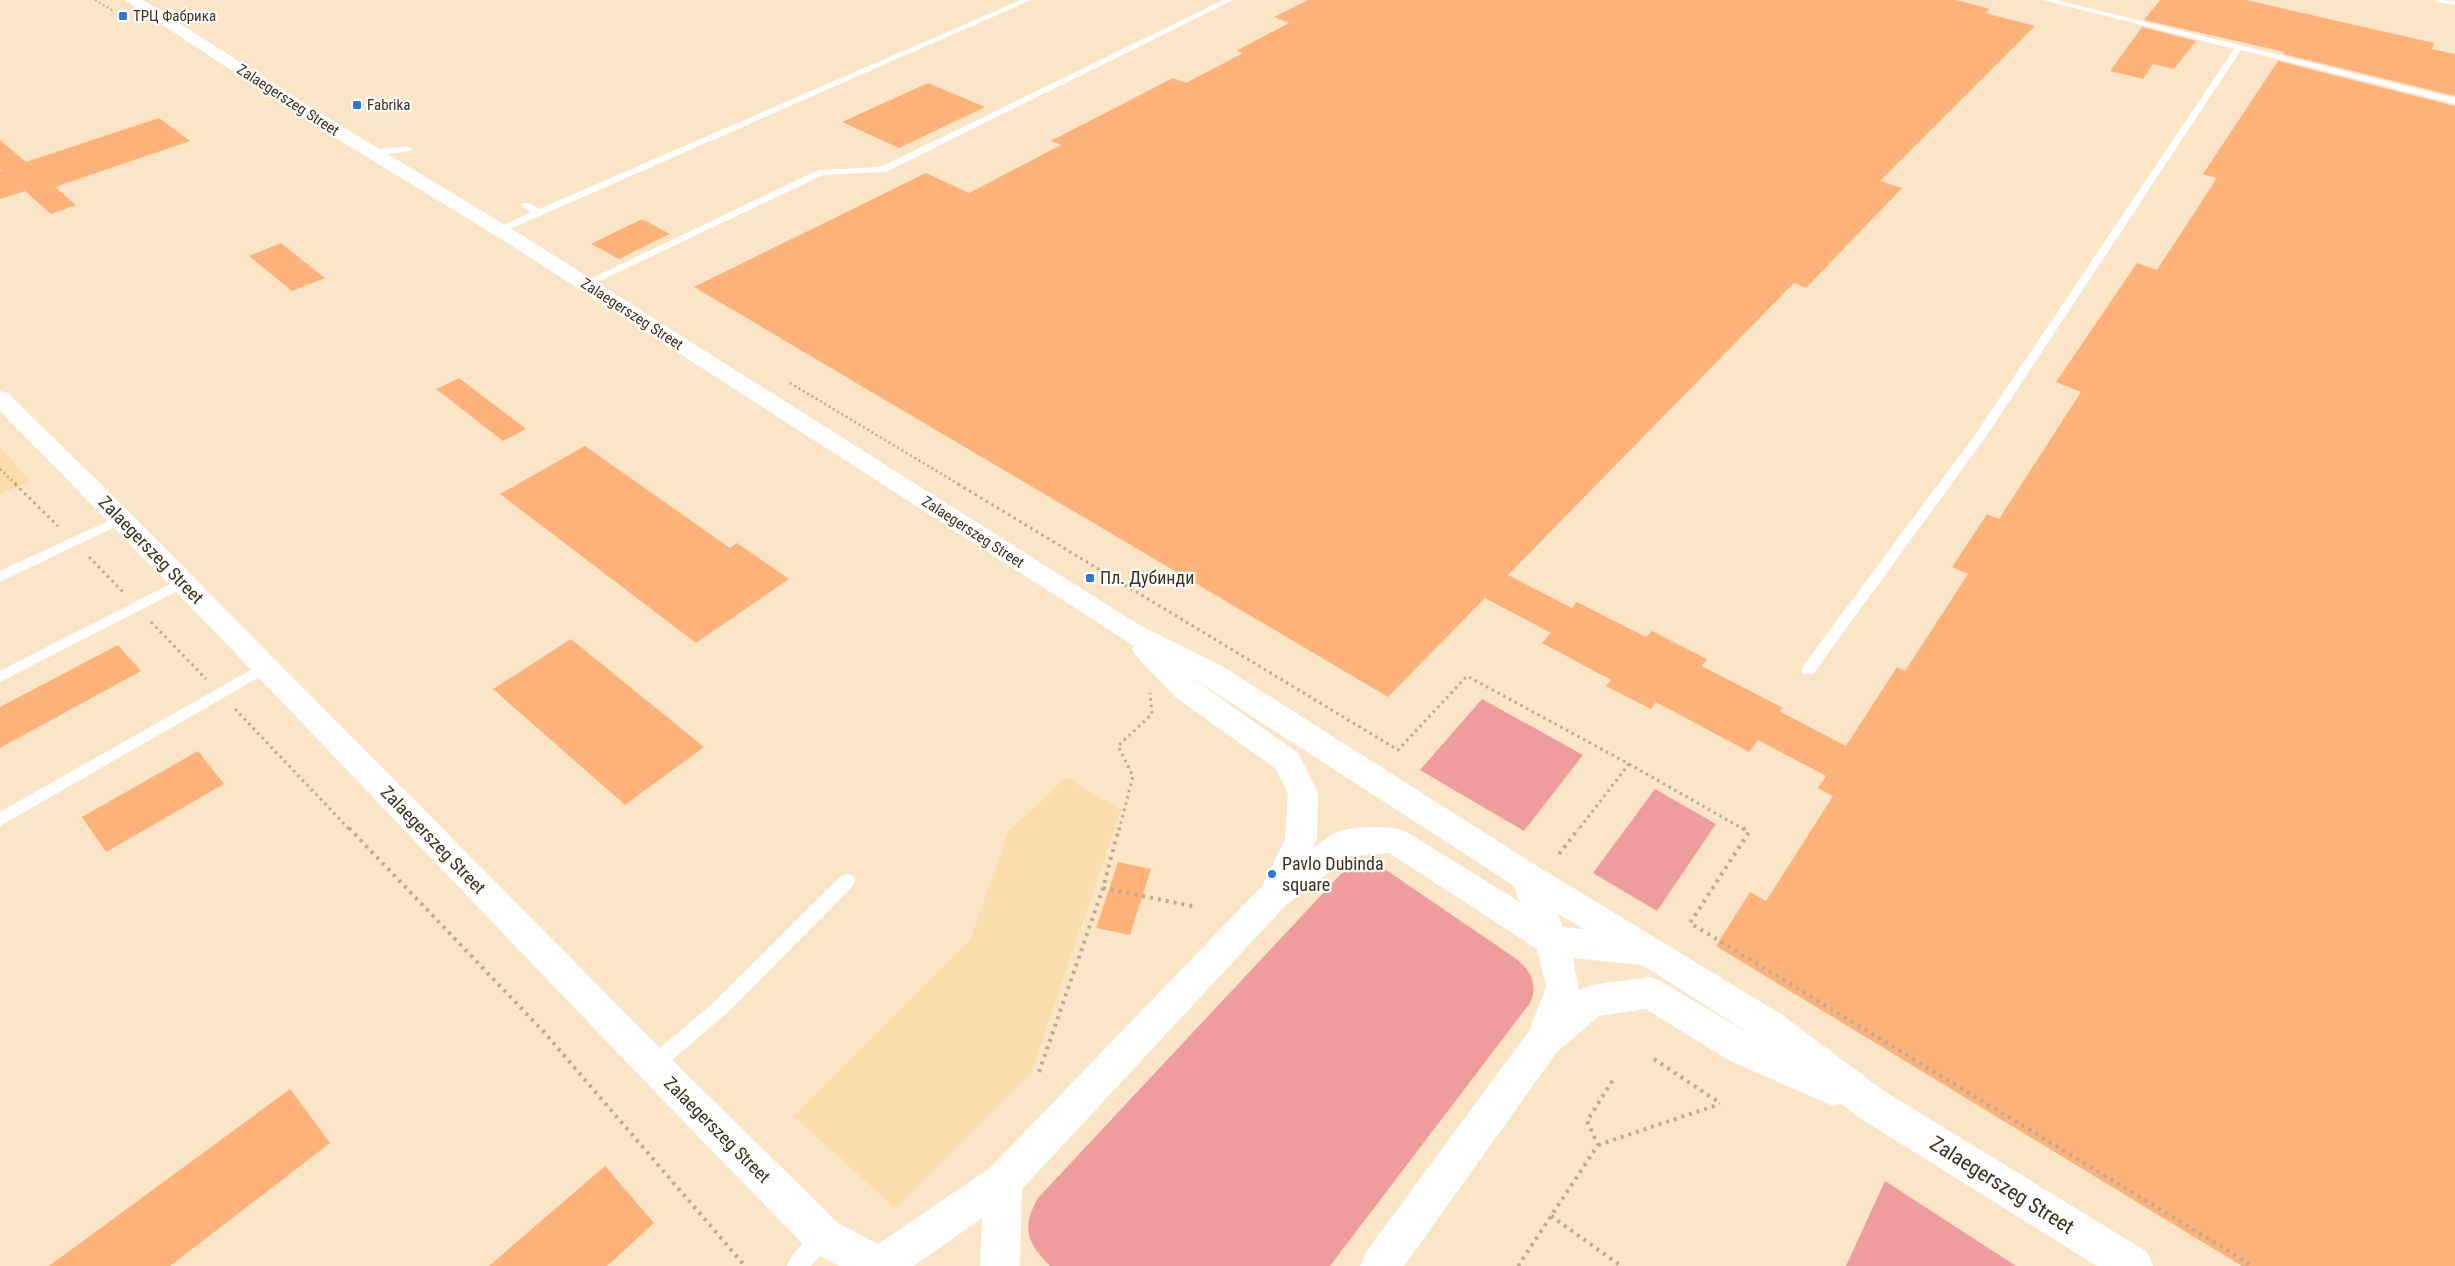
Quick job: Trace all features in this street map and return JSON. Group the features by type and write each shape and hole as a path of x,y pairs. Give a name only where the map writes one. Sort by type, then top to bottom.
{"main road":[{"name":"Zalaegerszeg Street","path":"124,6 499,230 1129,632"},
{"name":"Zalaegerszeg Street","path":"0,398 121,519 652,1065 824,1237 880,1266"},
{"path":"1129,632 1212,674 1526,876 1769,1026 1871,1104"},
{"path":"1129,632 1185,689 1287,761 1303,793 1301,839 1273,896"},
{"path":"880,1266 1002,1182 1273,896 1344,842 1394,840 1552,940 1647,952"},
{"path":"1526,876 1552,940 1563,987 1543,1041"},
{"path":"1380,1266 1543,1041 1591,1001 1650,992 1743,1049 1871,1104"},
{"name":"Zalaegerszeg Street","path":"1871,1104 2133,1266"},
{"path":"1000,1266 1002,1182"}],"lane":[{"path":"499,230 1027,0"},
{"path":"584,284 821,172 883,170 1228,0"},
{"path":"2047,0 2455,101"},
{"path":"2440,0 2455,3"},
{"path":"1808,670 1981,435 2238,48"},
{"path":"372,153 407,149"},
{"path":"526,205 539,213"},
{"path":"0,577 121,519"},
{"path":"0,677 135,605 182,583"},
{"path":"0,820 265,667"},
{"path":"652,1065 720,1008 847,881"},
{"path":"797,1266 824,1237"}],"path":[{"path":"95,0 124,6"},
{"path":"783,379 1398,750 1467,676 1749,832 1690,923 2253,1266"},
{"path":"0,469 135,605 543,1031 745,1266"},
{"path":"1039,1072 1103,888 1133,776 1118,746 1152,714 1150,691"},
{"path":"1559,854 1629,764"},
{"path":"1103,888 1197,907"},
{"path":"1518,1266 1598,1145 1720,1104 1654,1059"},
{"path":"1598,1145 1587,1122 1614,1078"},
{"path":"1551,1216 1621,1266"}],"shaded area":[{"path":"0,447 30,481 0,494"},
{"path":"1482,699 1583,755 1524,831 1420,770"},
{"path":"1066,777 1121,810 1032,1071 895,1208 794,1116 970,940 1008,832"},
{"path":"1655,789 1716,824 1657,911 1593,873"},
{"path":"1362,864 1374,865 1386,870 1518,960 1530,975 1533,991 1530,1003 1330,1266 1050,1266 1036,1250 1029,1235 1029,1218 1038,1198 1341,874 1351,867"},
{"path":"1885,1181 2016,1266 1846,1266"}],"building":[{"path":"1308,0 1956,0 1990,9 1985,13 2035,26 1880,181 1902,188 1806,288 1794,283 1508,575 1572,608 1577,602 1646,637 1652,631 1707,659 1702,666 1783,708 1779,711 1846,746 1897,667 1905,671 1968,574 1952,567 1987,514 1999,519 2081,392 2056,382 2137,263 2157,270 2217,178 2203,174 2278,61 2455,106 2455,1266 2242,1266 1716,946 1750,892 1766,901 1833,796 1818,788 1826,776 1758,740 1749,752 1656,702 1651,709 1606,686 1611,680 1542,643 1551,633 1485,598 1388,697 694,287 926,173 969,193 1061,145 1051,141 1173,78 1186,83 1243,53 1236,51 1289,23 1274,17"},
{"path":"2160,0 2246,0 2434,43 2432,49 2455,54 2455,96 2283,54 2285,52 2144,20"},
{"path":"2142,27 2196,41 2174,69 2153,64 2143,79 2110,71"},
{"path":"928,83 985,107 899,148 842,122"},
{"path":"159,118 190,141 55,187 76,205 51,214 25,191 0,199 0,171 2,171 0,169 0,140 26,162"},
{"path":"642,219 670,234 619,259 591,244"},
{"path":"281,243 325,278 292,291 249,256"},
{"path":"459,378 526,429 503,441 436,389"},
{"path":"585,446 730,548 737,543 789,579 696,643 500,494"},
{"path":"571,639 704,747 625,805 493,689"},
{"path":"118,645 141,671 0,748 0,707"},
{"path":"198,751 224,784 106,852 82,817"},
{"path":"1118,862 1151,869 1130,935 1096,928"},
{"path":"290,1089 330,1143 170,1266 49,1266"},
{"path":"605,1166 654,1223 607,1266 489,1266"}],"place":[{"name":"ТРЦ Фабрика","path":"123,16"},
{"name":"Fabrika","path":"357,105"},
{"name":"Пл. Дубинди","path":"1090,578"},
{"name":"Pavlo Dubinda square","path":"1272,874"}]}
